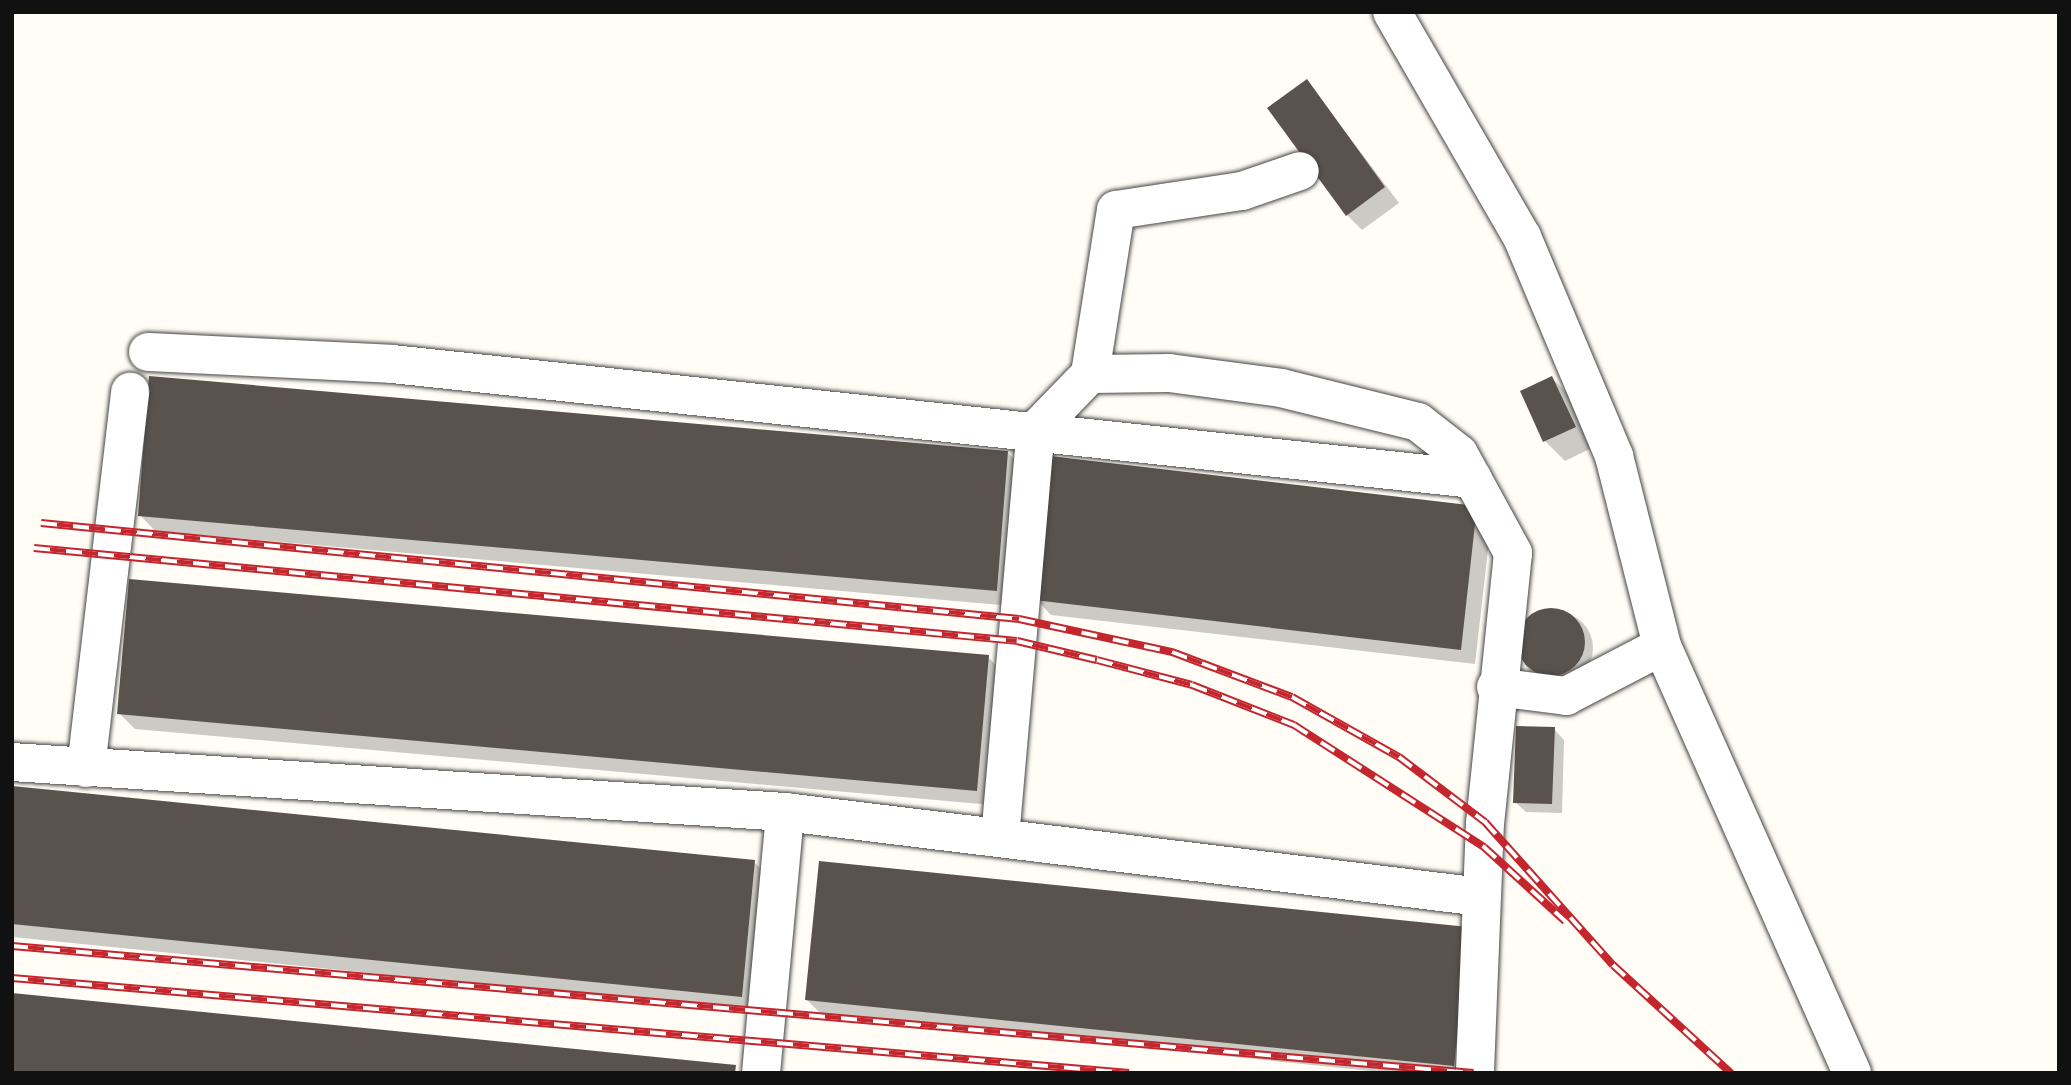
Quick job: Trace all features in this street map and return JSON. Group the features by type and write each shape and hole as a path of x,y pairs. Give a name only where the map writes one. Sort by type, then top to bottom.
{"street":[{"path":"1392,12 1522,237 1614,456 1662,646 1852,1073"},
{"path":"1000,838 1036,430 1090,374 1116,210 1242,191 1300,171"},
{"path":"148,352 392,364 1036,430 1473,479"},
{"path":"1090,374 1169,373 1281,387 1418,422 1459,454 1473,479 1513,553 1496,687 1481,897 1475,1073"},
{"path":"86,768 130,392"},
{"path":"1496,687 1566,696 1662,646"},
{"path":"12,762 785,812 1481,897"},
{"path":"761,1073 785,812"}],"building":[{"path":"1307,79 1385,187 1346,216 1267,108"},
{"path":"149,376 1008,451 997,591 138,516"},
{"path":"1552,376 1576,427 1543,442 1520,391"},
{"path":"1050,456 1477,506 1461,650 1034,600"},
{"path":"129,579 989,655 977,791 117,714"},
{"path":"1558,608 1579,623 1585,635 1583,655 1575,666 1558,676 1544,676 1527,666 1519,655 1517,635 1527,618 1538,610"},
{"path":"1516,726 1555,727 1552,804 1513,803"},
{"path":"12,786 755,860 742,997 12,924"},
{"path":"819,861 1468,927 1454,1066 805,1000"},
{"path":"12,993 736,1065 735,1073 12,1073"}],"railway":[{"path":"41,523 1019,619 1172,652 1292,697 1399,757 1485,822 1613,965 1731,1073"},
{"path":"34,548 1017,641 1097,660 1192,685 1294,725 1484,847 1565,921"},
{"path":"12,946 1473,1073"},
{"path":"12,978 1129,1073"}]}
